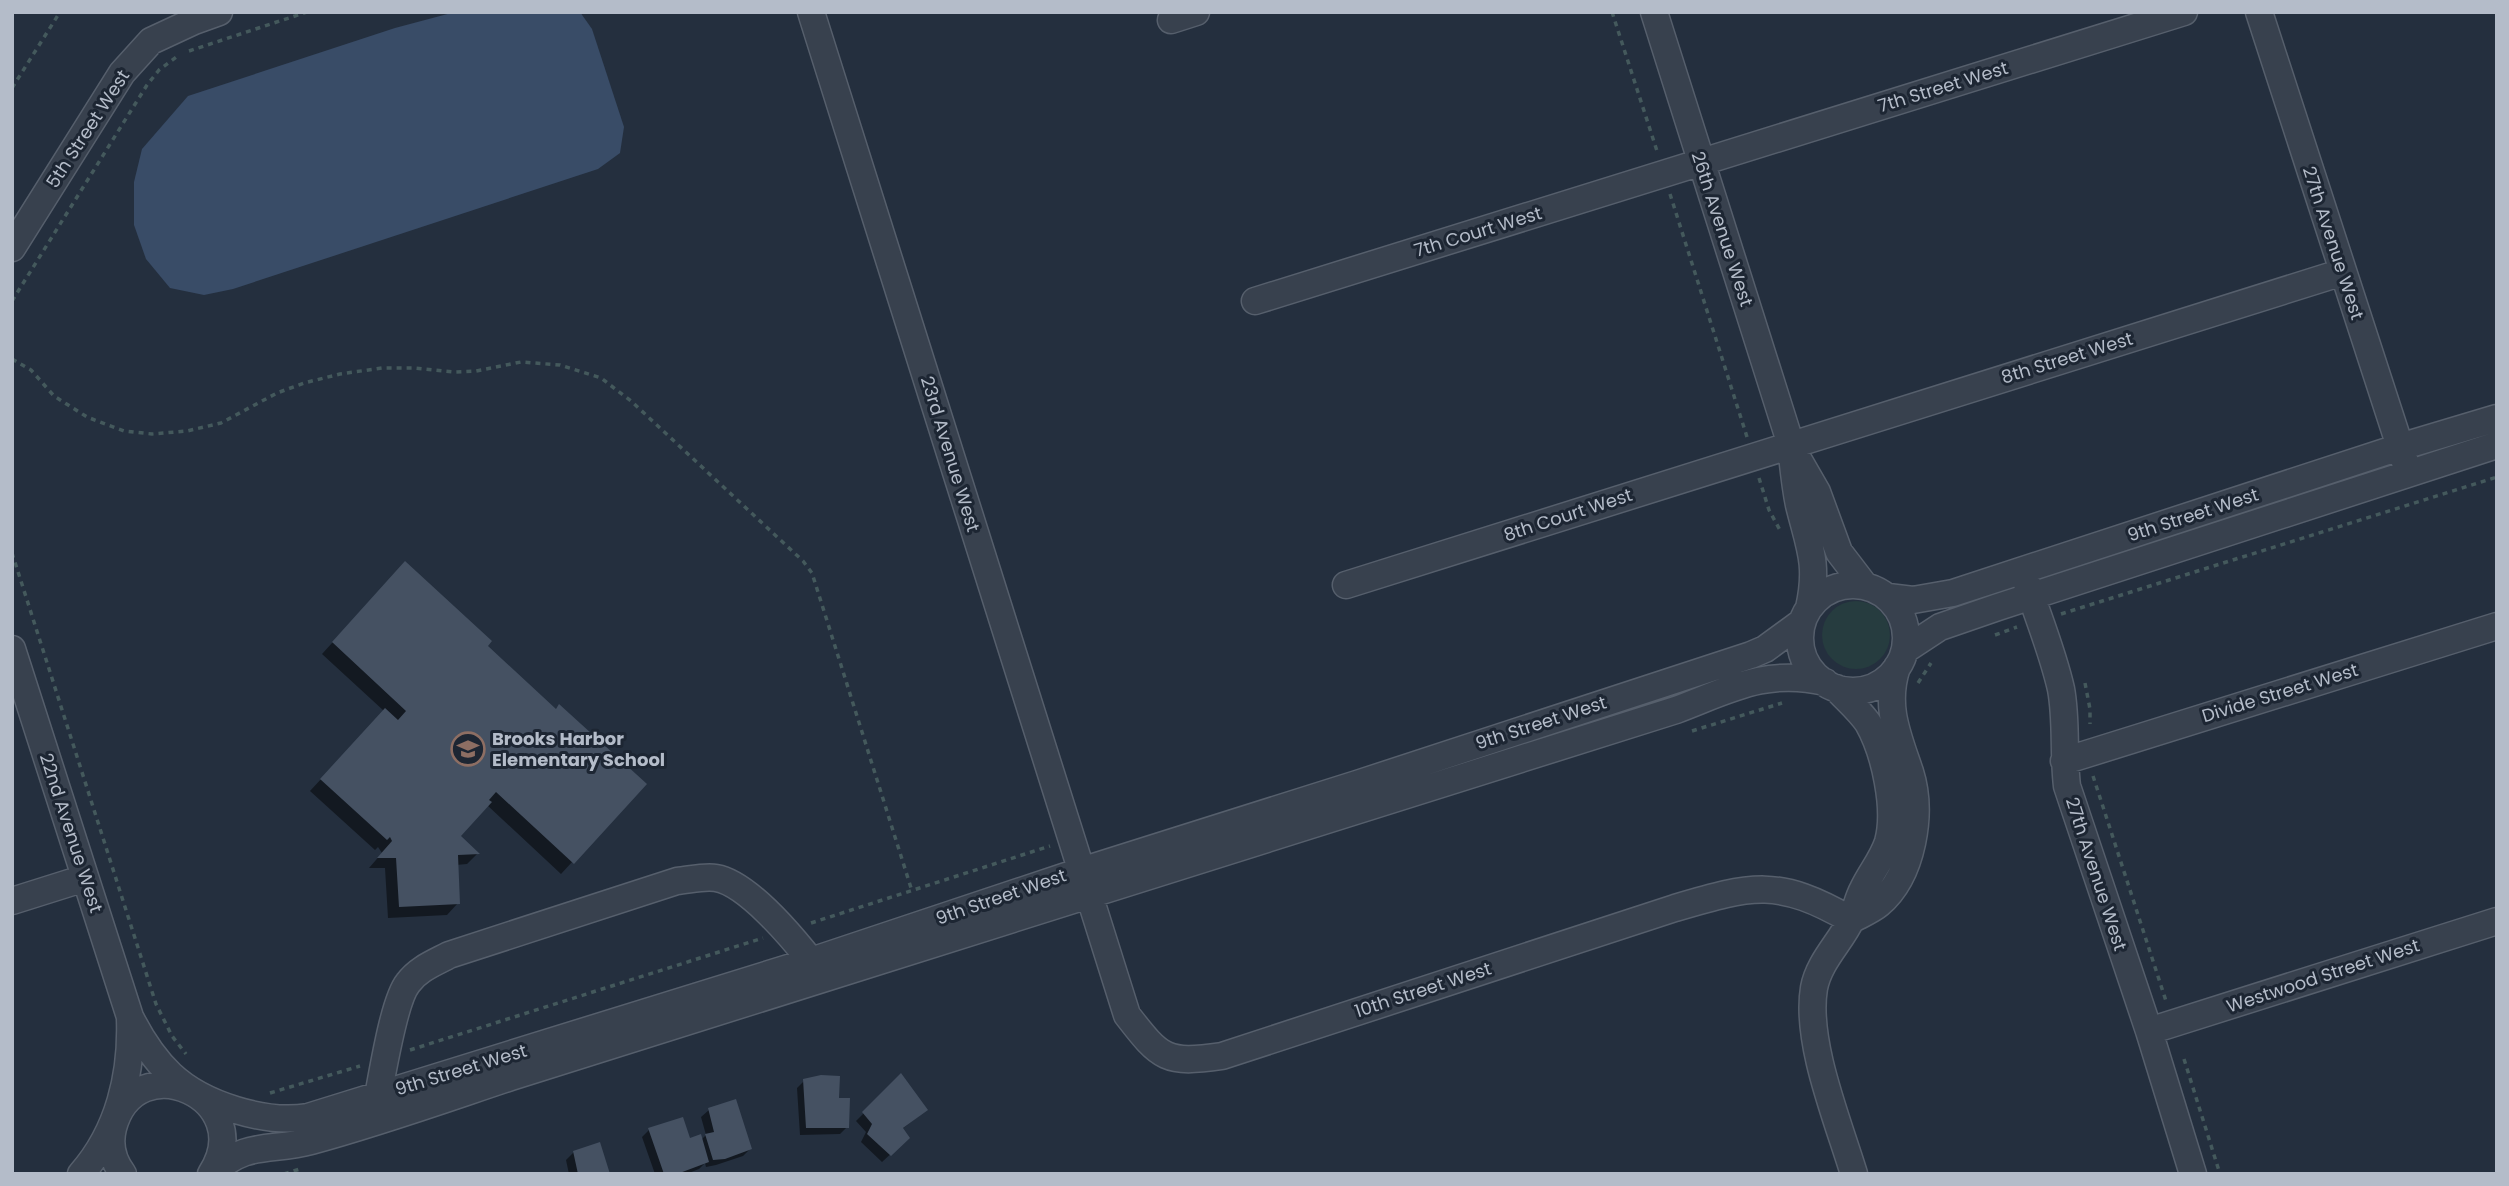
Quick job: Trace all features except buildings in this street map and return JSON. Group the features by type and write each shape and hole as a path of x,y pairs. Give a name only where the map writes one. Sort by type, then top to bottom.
{"street":[{"name":"5th Street West","path":"12,248 122,73 150,41 194,20 219,12"},
{"name":"23rd Avenue West","path":"811,12 1084,883"},
{"path":"1171,20 1196,12"},
{"name":"26th Avenue West","path":"1654,12 1791,445 1799,504 1814,559 1815,577 1806,615"},
{"name":"7th Street West","path":"1701,162 2184,12"},
{"name":"27th Avenue West","path":"2259,12 2408,473"},
{"name":"7th Court West","path":"1255,301 1701,162"},
{"name":"8th Street West","path":"1791,445 2343,272"},
{"name":"9th Street West","path":"1876,591 1913,600 1931,599 2497,418"},
{"name":"26th Avenue West","path":"1791,445 1817,492 1839,552 1876,591"},
{"name":"8th Court West","path":"1346,585 1791,445"},
{"name":"9th Street West","path":"1906,667 1940,627 2497,445"},
{"name":"27th Avenue West","path":"2023,571 2061,688 2067,786 2161,1028 2193,1174"},
{"path":"1851,920 1880,903 1899,879 1910,853 1915,802 1911,775 1892,716 1891,699 1906,667 1904,621 1897,608 1876,591 1850,584 1834,588 1820,596 1806,615 1800,639 1803,656 1812,671 1830,685 1868,724 1888,783 1891,813 1885,850 1878,867 1863,888 1851,920 1829,952 1814,986 1812,1018 1816,1050 1854,1174"},
{"name":"9th Street West","path":"212,1173 250,1149 308,1142 1084,883 1357,784 1751,655 1765,649 1806,615"},
{"name":"Divide Street West","path":"2064,761 2497,626"},
{"name":"22nd Avenue West","path":"12,649 130,1017 155,1058 173,1077 191,1090"},
{"path":"1830,685 1863,690 1906,667"},
{"name":"9th Street West","path":"191,1090 239,1111 289,1121 308,1117 811,961 1676,710 1750,682 1791,676 1830,685"},
{"path":"12,901 85,878"},
{"path":"378,1096 397,1009 405,985 418,971 449,956 677,881 716,878 738,889 787,931 811,961"},
{"name":"10th Street West","path":"1084,883 1127,1015 1146,1039 1168,1058 1222,1056 1720,894 1749,889 1774,889 1801,894 1851,920"},
{"name":"Westwood Street West","path":"2161,1028 2497,921"},
{"name":"22nd Avenue West","path":"116,1117 128,1069 130,1017"},
{"path":"81,1174 129,1099 148,1088 169,1084 191,1090 204,1099 214,1111 222,1142 220,1158 212,1173"},
{"path":"116,1117 111,1134 112,1152 123,1174"}],"path":[{"path":"12,88 60,12"},
{"path":"12,302 147,85 159,70 180,54 307,12"},
{"path":"1612,12 1749,442"},
{"path":"12,359 30,370 54,396 87,418 124,430 152,434 187,431 221,423 276,393 340,373 404,368 476,371 521,362 559,365 601,378 631,401 803,561 812,573 912,891"},
{"path":"1757,471 1769,510 1782,535"},
{"path":"2053,617 2497,477"},
{"path":"12,553 156,1004 172,1037 188,1057"},
{"path":"1993,635 2024,625"},
{"path":"1906,667 1933,659"},
{"path":"1690,732 1790,702"},
{"path":"2091,768 2161,1028 2220,1174"},
{"path":"264,1093 290,1088 386,1058 1052,845"},
{"path":"284,1174 310,1165"}],"green space":[{"path":"1856,601 1869,604 1880,611 1887,622 1890,635 1887,648 1880,659 1869,666 1856,669 1843,666 1832,659 1825,648 1822,635 1825,622 1832,611 1843,604"}],"water":[{"path":"455,12 580,12 592,29 624,127 620,153 598,169 233,289 204,295 170,288 146,259 134,225 134,182 142,149 188,96 395,28"}],"place":[{"name":"Brooks Harbor Elementary School","path":"468,749"}]}
